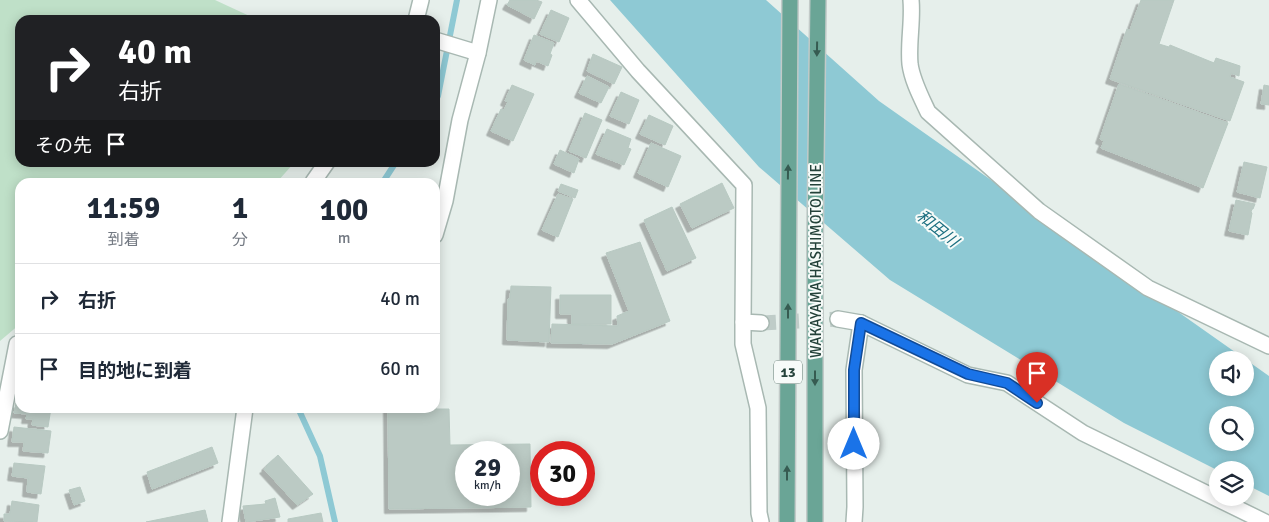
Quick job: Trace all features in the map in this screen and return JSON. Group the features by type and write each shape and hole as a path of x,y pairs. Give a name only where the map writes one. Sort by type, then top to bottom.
{"main road":[{"name":"WAKAYAMA HASHIMOTO LINE","path":"787,522 790,0"},
{"name":"WAKAYAMA HASHIMOTO LINE","path":"815,522 815,242 818,0"}],"street":[{"path":"417,15 421,0"},
{"path":"440,218 460,120 490,0"},
{"path":"578,0 638,71 744,185 743,344 758,408 759,513 761,522"},
{"path":"911,0 910,64 918,91 928,112 1039,211 1148,288 1269,346"},
{"path":"440,41 478,53"},
{"path":"316,178 324,167"},
{"path":"838,319 861,323 968,374 1007,383 1083,433 1265,522"},
{"path":"742,322 761,323"},
{"path":"854,522 854,370 861,323"},
{"path":"0,431 15,354"},
{"path":"230,522 244,413"}],"green space":[{"path":"0,0 215,0 247,15 15,15 15,167 290,167 281,178 15,178 15,328 0,341"}],"water":[{"name":"和田川","path":"610,0 766,0 879,101 1234,351 1209,351 1209,396 1254,396 1254,365 1269,376 1269,496 1254,488 1254,461 1209,461 1209,466 1124,423 890,280 759,167"}],"building":[{"path":"510,0 536,0 542,2 534,19 507,5"},
{"path":"1141,0 1174,0 1159,44 1169,47 1170,45 1214,63 1216,58 1240,66 1239,76 1231,73 1230,77 1244,82 1230,121 1110,79 1127,29 1130,30"},
{"path":"551,10 569,18 559,42 540,34"},
{"path":"534,35 554,43 548,66 536,61 535,65 524,60"},
{"path":"593,54 622,67 614,84 587,71"},
{"path":"587,76 609,87 601,103 579,93"},
{"path":"1119,84 1228,123 1203,188 1101,148 1104,141 1100,139"},
{"path":"512,85 534,94 513,141 491,131 501,109 504,110 508,102 505,101"},
{"path":"1264,85 1269,86 1269,105 1261,104"},
{"path":"621,92 639,100 629,124 610,116"},
{"path":"585,113 602,120 586,158 569,151"},
{"path":"649,115 673,126 665,145 640,134"},
{"path":"607,129 631,139 628,148 631,149 624,165 596,154"},
{"path":"651,143 681,156 668,187 638,173"},
{"path":"560,150 579,159 574,173 554,164"},
{"path":"1244,162 1267,167 1260,198 1237,192"},
{"path":"722,183 734,208 692,228 680,204"},
{"path":"561,184 578,190 575,198 558,191"},
{"path":"558,194 573,199 558,237 542,230"},
{"path":"1236,200 1255,204 1251,212 1248,235 1229,231"},
{"path":"672,207 696,258 667,271 644,220"},
{"path":"640,242 670,321 612,344 551,343 552,324 618,326 617,316 629,311 606,253"},
{"path":"511,286 551,287 549,342 507,340 508,299 510,299"},
{"path":"560,295 611,295 611,324 572,324 572,314 560,314"},
{"path":"15,408 15,413 50,413 48,427 32,425 33,419 26,419 27,414 14,413"},
{"path":"440,409 449,409 450,445 455,445 455,506 520,506 520,444 530,444 531,507 389,509 388,413 440,413"},
{"path":"14,427 51,431 48,453 23,451 24,442 12,442"},
{"path":"212,447 218,463 152,489 147,472"},
{"path":"278,455 313,494 297,505 264,469"},
{"path":"14,463 45,466 41,494 27,492 28,478 12,476"},
{"path":"80,487 85,501 74,505 69,490"},
{"path":"275,498 280,517 246,522 243,506 266,504 265,501"},
{"path":"12,501 39,505 37,522 4,521 4,514 10,514"},
{"path":"205,510 208,522 146,522"},
{"path":"321,513 323,522 288,522 288,519"}],"waterway":[{"path":"440,86 457,0"},
{"path":"386,178 393,167"},
{"path":"300,413 320,456 335,522"}],"tunnel":[{"path":"761,323 838,319"}],"route":[{"path":"854,444 854,370 861,323 968,374 1007,383 1037,403"}]}
